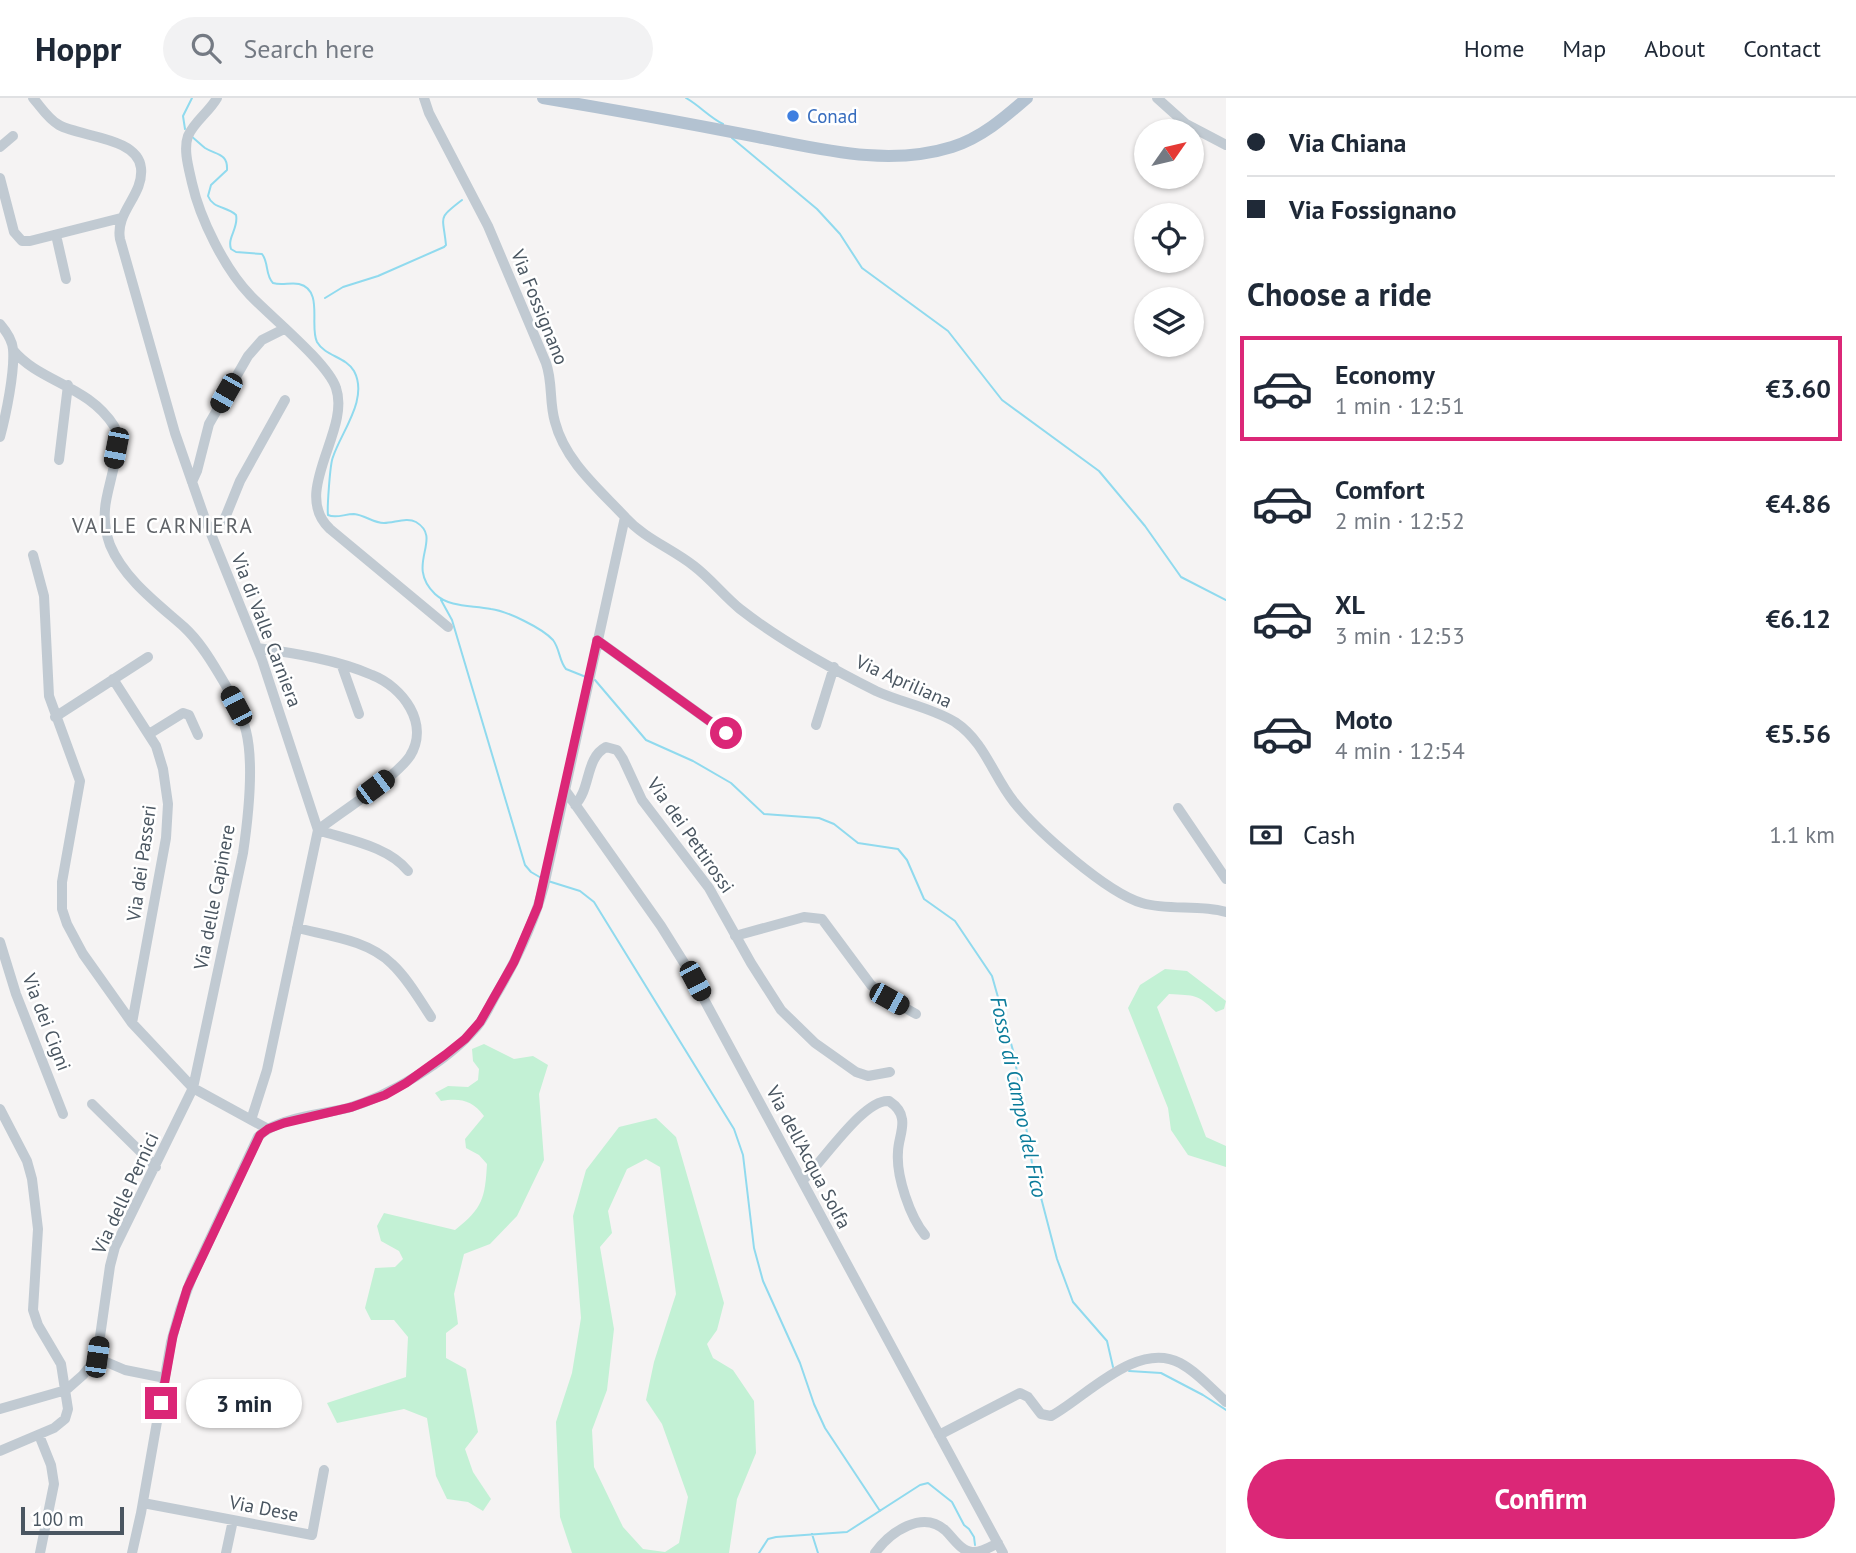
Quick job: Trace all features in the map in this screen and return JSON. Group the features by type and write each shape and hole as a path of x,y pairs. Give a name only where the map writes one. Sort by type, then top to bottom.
{"main road":[{"path":"543,98 636,113 841,153 908,155 939,151 971,140 998,123 1027,98"}],"street":[{"path":"0,178 13,229 19,240 27,242 121,218 132,201 140,180 141,168 137,157 109,140 58,124 33,98"},
{"path":"217,98 192,130 186,143 197,201 222,254 245,290 328,373 338,393 337,414 319,482 317,510 320,518 448,627"},
{"name":"Via Fossignano","path":"424,98 429,113 488,226 547,366 552,385 553,417 562,442 584,474 625,517"},
{"path":"1157,98 1183,122 1226,145"},
{"path":"0,147 13,136"},
{"name":"Via di Valle Carniera","path":"121,218 120,239 164,401 210,530 257,648 318,830"},
{"path":"56,235 66,279"},
{"path":"0,324 13,350 0,437"},
{"path":"192,482 211,420 248,356 262,340 284,329"},
{"name":"Via delle Capinere","path":"13,350 26,363 68,385 91,401 116,431 117,444 104,510 106,531 113,552 137,583 202,647 239,710 247,735 247,816 243,853 193,1088"},
{"path":"59,460 68,385"},
{"path":"210,530 224,520 256,450 285,400"},
{"path":"132,1553 173,1336 187,1289 256,1140 268,1129 289,1121 352,1107 385,1095 410,1080 465,1039 480,1022 514,962 534,919 544,886 625,517"},
{"name":"Via Apriliana","path":"625,517 650,540 695,566 755,621 878,692 933,712 961,727 982,749 1021,810 1070,855 1121,893 1138,902 1153,905 1225,910"},
{"path":"33,555 44,592 48,687 55,717 76,766 80,783 63,876 63,912 68,927 83,954 132,1023 193,1088 268,1129"},
{"path":"597,640 726,733"},
{"path":"251,1120 267,1070 318,830 397,769 410,756 417,740 415,717 404,700 378,677 303,655 257,648"},
{"path":"55,717 148,657"},
{"path":"342,666 359,714"},
{"path":"817,725 834,667"},
{"name":"Via dei Passeri","path":"113,679 149,734 165,780 167,826 132,1023"},
{"path":"149,734 184,713 190,716 198,735"},
{"name":"Via dei Pettirossi","path":"575,805 584,794 593,761 599,751 606,747 617,750 624,759 642,800 707,885 773,1000 808,1037 859,1074 872,1076 890,1072"},
{"name":"Via dell'Acqua Solfa","path":"565,790 682,958 1003,1553"},
{"path":"1178,808 1226,879"},
{"path":"318,830 383,852 400,862 408,871"},
{"path":"735,936 804,917 822,919 868,982 881,994 916,1014"},
{"path":"297,928 361,944 382,955 404,977 431,1017"},
{"name":"Via dei Cigni","path":"0,942 20,1004 63,1114"},
{"name":"Via delle Pernici","path":"97,1357 112,1257 132,1210 156,1167 193,1088"},
{"path":"802,1181 862,1114 877,1102 889,1101 897,1108 902,1119 898,1150 900,1175 916,1221 925,1235"},
{"path":"92,1104 156,1167"},
{"path":"0,1109 31,1174 38,1229 34,1313 61,1364 68,1409 65,1419 54,1428 0,1451"},
{"path":"0,1409 66,1390 83,1375 97,1357 125,1370 165,1378"},
{"path":"939,1435 1020,1393 1028,1397 1041,1414 1051,1416 1112,1374 1138,1361 1151,1358 1180,1363 1226,1402"},
{"path":"39,1435 51,1465 54,1484 40,1553"},
{"name":"Via Dese","path":"143,1503 312,1535 324,1470"},
{"path":"226,1553 233,1520"},
{"path":"875,1553 895,1534 922,1522 942,1527 963,1549 970,1552 982,1551 998,1543"}],"green space":[{"path":"1165,969 1187,971 1226,1001 1224,1009 1216,1012 1195,997 1169,994 1157,1007 1206,1137 1226,1146 1226,1167 1188,1155 1171,1130 1168,1108 1128,1008 1140,985"},
{"path":"484,1044 514,1059 533,1056 548,1065 539,1094 544,1160 517,1216 490,1244 464,1254 454,1294 458,1324 446,1333 446,1358 466,1369 478,1432 465,1449 473,1472 491,1499 483,1511 468,1502 447,1499 436,1476 427,1418 404,1409 337,1423 327,1403 406,1377 408,1337 394,1320 371,1320 365,1308 375,1268 395,1267 403,1259 399,1251 381,1241 377,1226 384,1213 455,1230 472,1215 481,1202 487,1164 479,1155 466,1148 465,1139 484,1116 470,1103 460,1100 441,1101 435,1093 448,1086 468,1087 478,1080 479,1069 473,1061 472,1049"},
{"path":"656,1118 676,1137 724,1303 717,1330 707,1344 713,1358 733,1370 754,1401 756,1453 737,1499 729,1553 572,1553 560,1517 556,1422 572,1373 581,1318 573,1216 586,1170 619,1127","holes":["646,1159 660,1167 676,1294 654,1362 646,1400 662,1424 688,1497 679,1543 665,1552 643,1549 623,1527 594,1467 592,1430 607,1390 614,1329 600,1247 612,1233 608,1211 627,1169"]}],"waterway":[{"name":"Fosso di Campo del Fico","path":"185,129 183,116 192,98"},
{"path":"686,98 723,124"},
{"name":"Fosso di Campo del Fico","path":"191,136 226,160 227,170 211,185 208,196 213,203 236,215 231,249 236,252 262,254 273,283 299,284 307,288 314,301 317,342 350,366 358,382 356,404 332,461 328,515 354,514 384,523 405,520 416,522 424,529 426,536 423,572 426,583 435,594 447,602 506,613 533,625 553,640 566,669 586,677"},
{"path":"732,138 817,209 840,234 862,268 948,331 1002,400 1099,471 1145,526 1181,577 1226,600"},
{"path":"325,298 343,287 378,276 444,247 445,215 462,200"},
{"path":"441,600 452,620 525,865 543,879"},
{"name":"Fosso di Campo del Fico","path":"595,680 646,740 693,761 731,783 764,814 819,818 834,824 858,843 898,849 907,860 924,899 955,921 992,976 1014,1054 1032,1163 1057,1259 1073,1302 1107,1341 1113,1367"},
{"path":"548,881 580,891 594,902 734,1129 743,1155 754,1248 763,1281 800,1363 825,1428 880,1511"},
{"name":"Fosso di Campo del Fico","path":"1129,1371 1161,1373 1226,1410"},
{"path":"759,1553 768,1539 776,1537 847,1532 920,1485 928,1483 952,1502 974,1537 975,1545"},
{"path":"812,1534 818,1553"}],"place":[{"name":"Conad","path":"793,116"}],"district":[{"name":"VALLE CARNIERA","path":"163,525"}],"route":[{"path":"161,1403 173,1336 187,1289 256,1140 263,1131 381,1097 410,1080 465,1039 485,1014 514,962 538,906 597,640 726,733"}]}
